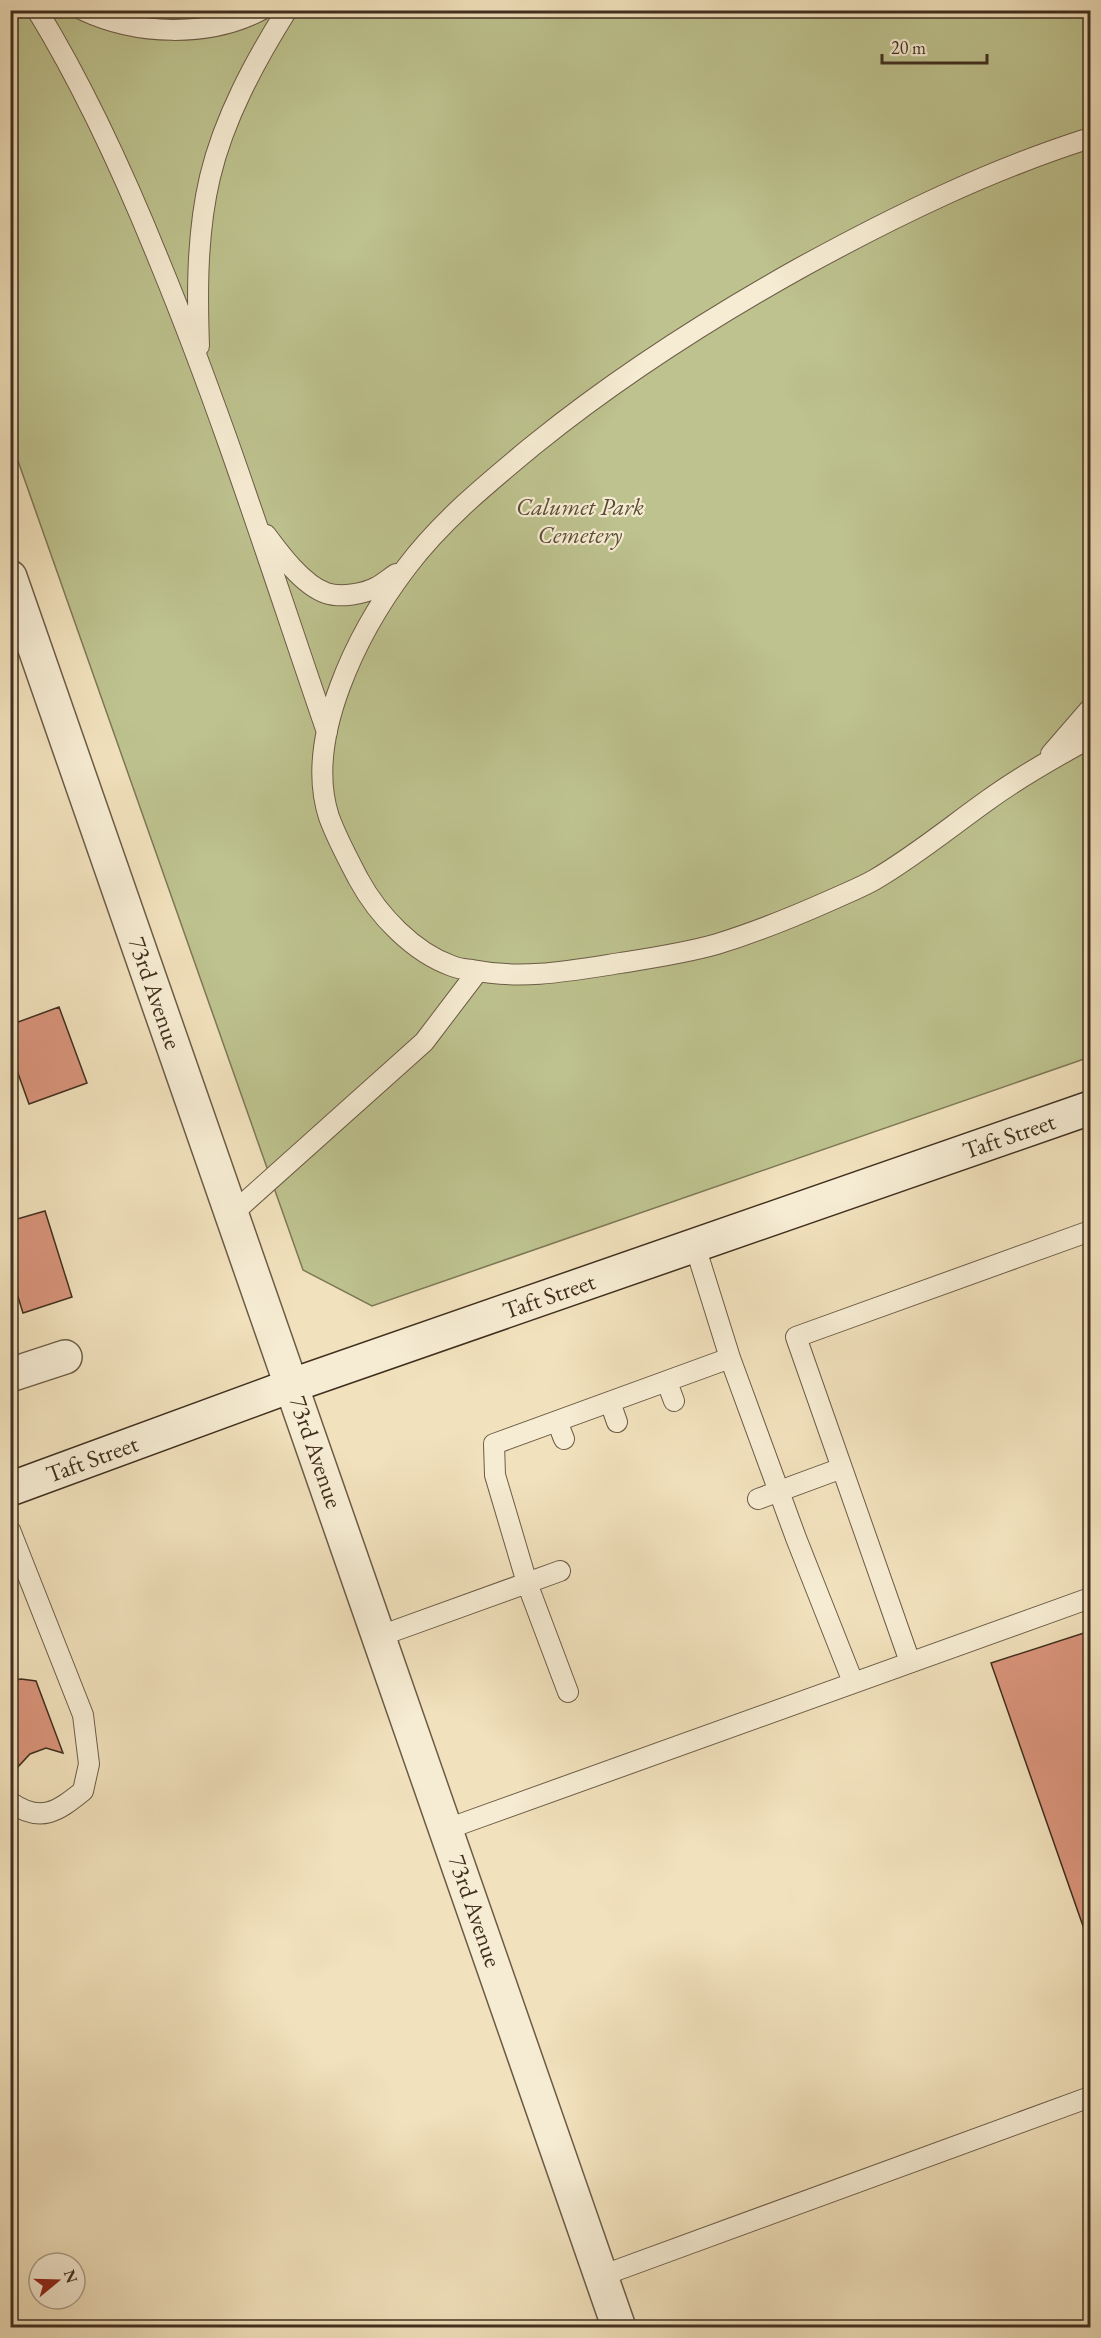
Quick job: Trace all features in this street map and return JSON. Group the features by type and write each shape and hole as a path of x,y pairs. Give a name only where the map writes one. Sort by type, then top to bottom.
{"street":[{"name":"73rd Avenue","path":"10,577 162,1017 293,1385 619,2328"},
{"name":"Taft Street","path":"10,1489 293,1385 1090,1108"},
{"path":"10,1375 65,1357"}],"lane":[{"path":"38,10 84,94 131,192 200,363 327,732"},
{"path":"83,10 103,20 177,31 218,25 261,10"},
{"path":"200,363 198,310 200,237 210,176 228,124 242,93 262,51 287,10"},
{"path":"1090,138 1009,167 937,197 867,231 731,307 652,357 559,424 501,472 450,519 408,565 375,613 352,655 337,693 327,732 323,770 328,813 345,854 366,892 390,922 419,948 452,966 498,975 530,975 648,959 714,945 790,919 871,882 939,837 1042,763 1090,738"},
{"path":"254,517 279,554 306,579 326,593 346,596 376,588 408,565"},
{"path":"1042,763 1090,709"},
{"path":"233,1213 424,1042 478,971"},
{"path":"910,1662 796,1337 1090,1231"},
{"path":"695,1246 730,1358 778,1490 853,1682"},
{"path":"568,1692 527,1583 495,1475 494,1444 561,1430 610,1402 730,1358"},
{"path":"667,1382 674,1401"},
{"path":"610,1402 617,1422"},
{"path":"758,1499 842,1468"},
{"path":"10,1530 83,1715 89,1764 83,1791 58,1810 38,1814 10,1802"},
{"path":"380,1636 560,1571"},
{"path":"447,1829 1090,1598"},
{"path":"602,2276 1090,2097"}],"green space":[{"name":"Calumet Park Cemetery","path":"10,11 1090,11 1090,1057 372,1306 303,1270 11,441"}],"building":[{"path":"59,1007 87,1083 29,1104 10,1051 10,1025"},
{"path":"45,1211 72,1297 23,1313 15,1287 10,1288 10,1221"},
{"path":"1090,1631 1090,1946 991,1663"},
{"path":"21,1679 36,1681 63,1753 46,1748 30,1754 15,1770 10,1757 10,1681"}]}
